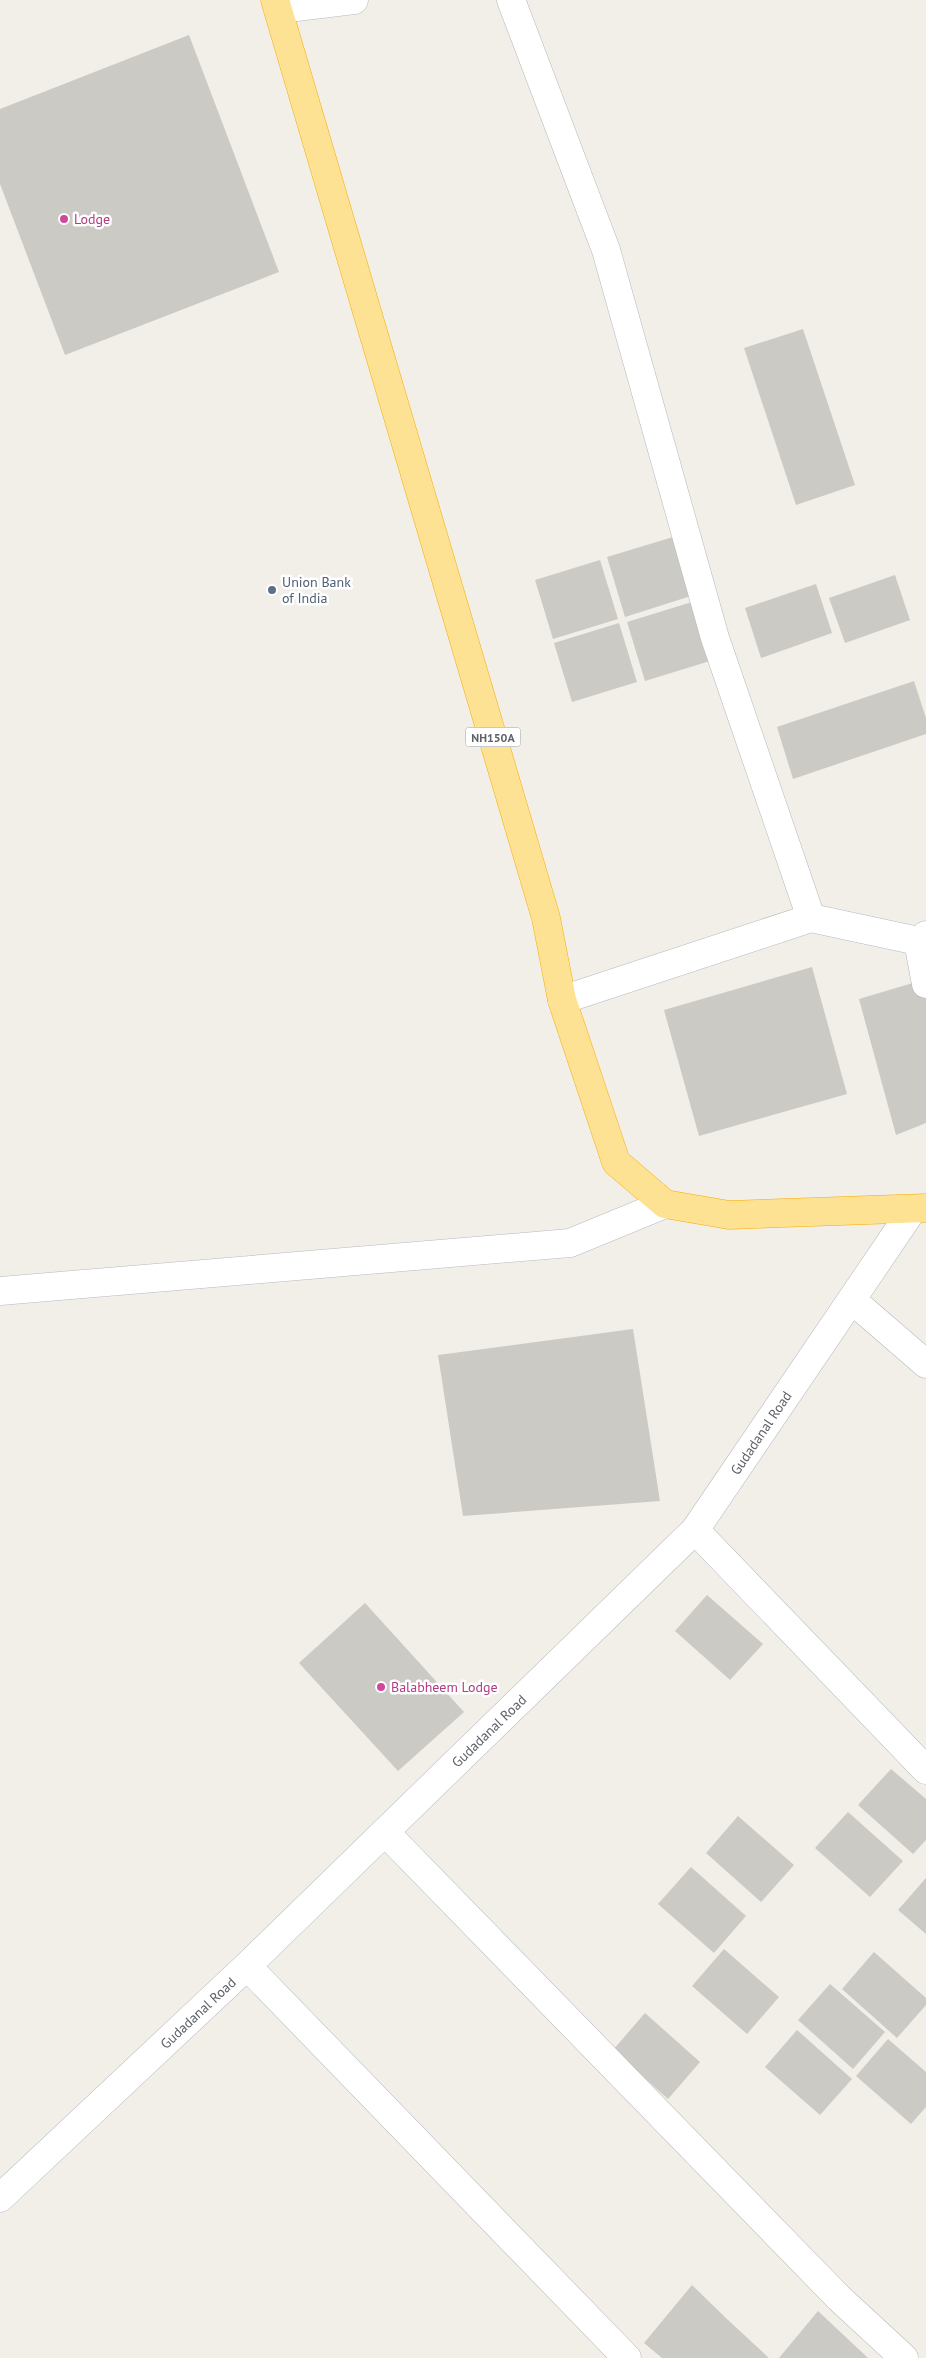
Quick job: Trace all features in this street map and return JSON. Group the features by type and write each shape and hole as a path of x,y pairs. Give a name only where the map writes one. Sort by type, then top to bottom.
{"highway":[{"name":"NH150A","path":"277,4 546,918 562,1000 616,1162 665,1204"},
{"path":"665,1204 729,1215 920,1209"}],"street":[{"path":"277,4 354,0"},
{"path":"512,0 606,250 715,638 811,918"},
{"path":"562,1000 811,918 922,938 926,984"},
{"path":"0,1291 570,1243 665,1204"},
{"name":"Gudadanal Road","path":"0,2198 247,1966 694,1530 852,1300 920,1209"},
{"path":"852,1300 926,1364"},
{"path":"694,1530 926,1770"},
{"path":"385,1832 839,2298 904,2358"},
{"path":"247,1966 627,2358"}],"building":[{"path":"189,35 279,272 65,355 0,184 0,109"},
{"path":"803,329 855,485 796,505 744,348"},
{"path":"673,537 691,596 625,617 607,557"},
{"path":"600,560 618,619 553,639 535,580"},
{"path":"895,575 910,620 845,643 829,598"},
{"path":"816,584 832,633 761,658 745,608"},
{"path":"692,602 710,661 645,681 627,622"},
{"path":"619,623 637,682 572,702 554,643"},
{"path":"914,681 926,718 926,734 793,779 777,727"},
{"path":"812,967 847,1094 699,1136 664,1010"},
{"path":"926,979 926,1123 896,1135 859,999"},
{"path":"633,1329 660,1501 463,1516 438,1355"},
{"path":"707,1595 763,1644 730,1680 675,1631"},
{"name":"Balabheem Lodge","path":"365,1603 464,1712 398,1771 299,1663"},
{"path":"891,1769 926,1799 926,1840 913,1854 858,1805"},
{"path":"848,1812 903,1861 870,1897 815,1848"},
{"path":"738,1816 794,1865 761,1902 706,1853"},
{"path":"691,1867 746,1916 714,1953 658,1904"},
{"path":"926,1878 926,1934 898,1910"},
{"path":"724,1949 779,1997 747,2034 692,1986"},
{"path":"874,1952 926,1998 926,2005 897,2038 842,1989"},
{"path":"830,1984 885,2032 853,2069 798,2020"},
{"path":"645,2013 700,2062 668,2099 613,2050"},
{"path":"797,2030 852,2079 820,2115 765,2067"},
{"path":"888,2039 926,2072 926,2107 911,2124 856,2076"},
{"path":"692,2285 769,2358 662,2358 644,2343"},
{"path":"818,2311 868,2358 779,2358"}],"place":[{"name":"Lodge","path":"64,219"},
{"name":"Union Bank of India","path":"272,590"},
{"name":"Balabheem Lodge","path":"381,1687"}]}
